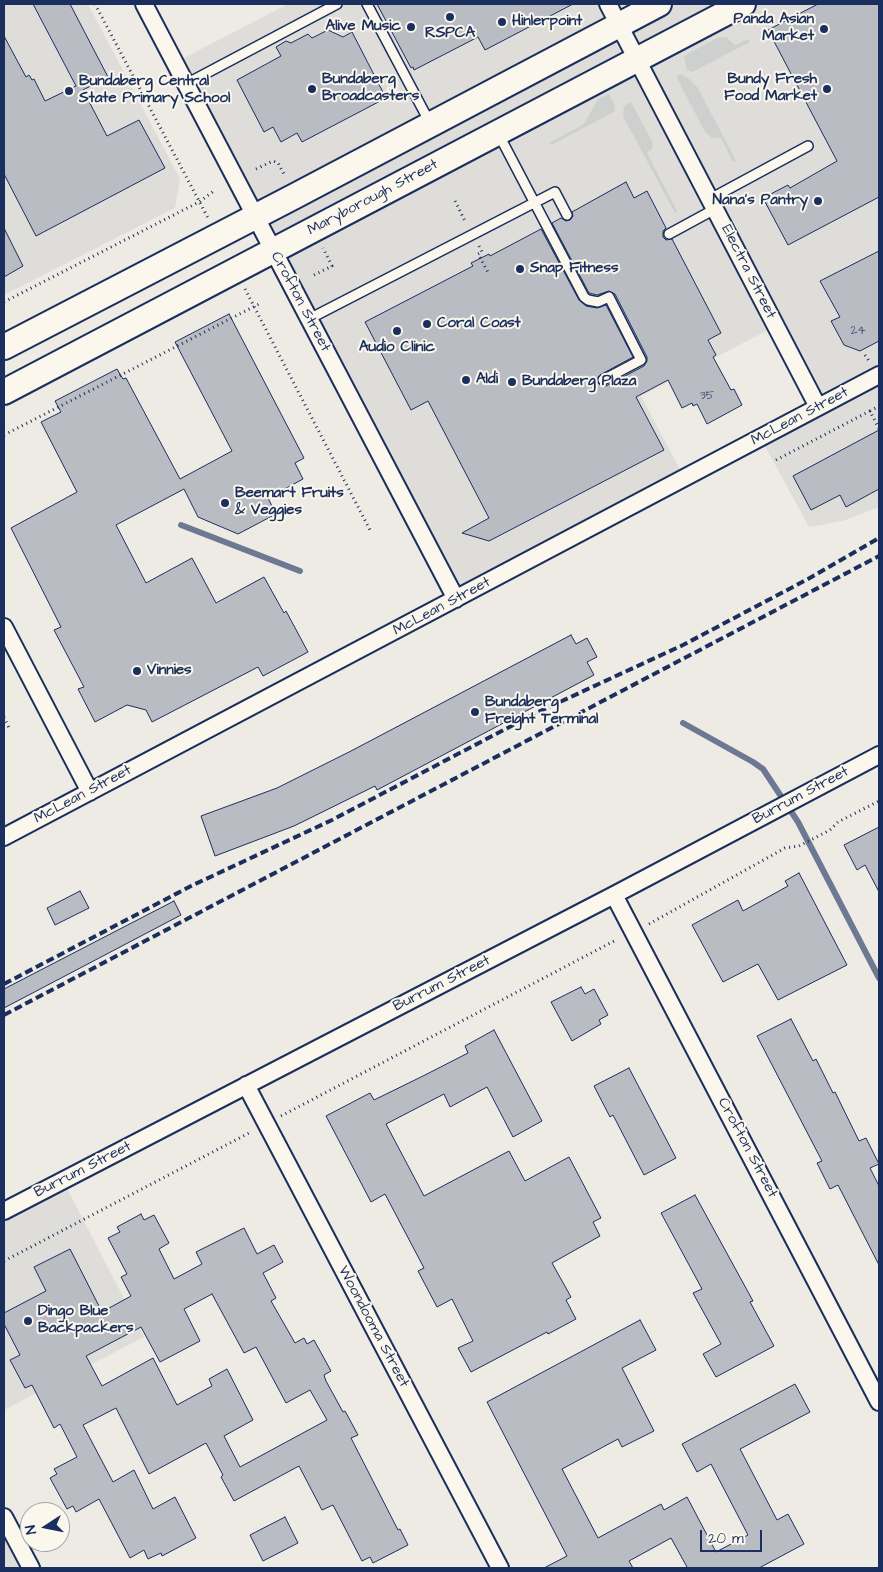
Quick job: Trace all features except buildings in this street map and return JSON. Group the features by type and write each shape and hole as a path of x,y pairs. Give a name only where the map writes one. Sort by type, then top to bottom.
{"street":[{"name":"Crofton Street","path":"144,4 456,599"},
{"name":"Electra Street","path":"608,4 818,407"},
{"path":"4,347 659,4"},
{"name":"Maryborough Street","path":"4,392 743,4"},
{"name":"McLean Street","path":"4,837 879,375"},
{"path":"4,627 8,645 90,792"},
{"name":"Burrum Street","path":"4,1211 614,895 879,754"},
{"name":"Crofton Street","path":"614,895 879,1402"},
{"name":"Woondooma Street","path":"246,1085 500,1568"},
{"path":"4,1517 31,1568"}],"lane":[{"path":"186,84 337,4"},
{"path":"367,4 431,124"},
{"path":"497,132 584,297 598,302 609,297 641,360 603,380"},
{"path":"669,234 712,204 808,146"},
{"path":"309,319 555,192 567,214"}],"path":[{"path":"95,4 210,222"},
{"path":"256,170 273,161 278,163 287,180"},
{"path":"4,302 200,202 214,191"},
{"path":"314,275 332,266 321,245"},
{"path":"243,286 370,530"},
{"path":"4,435 261,302"},
{"path":"776,460 879,406"},
{"path":"870,410 879,428"},
{"path":"4,717 9,728"},
{"path":"4,1262 589,953 633,932 785,848 799,846 830,830 838,822 879,801"}],"shaded area":[{"name":"Bundaberg Central State Primary School","path":"4,4 88,4 180,179 175,208 4,295"},
{"path":"288,4 879,4 879,507 843,521 809,527 760,437 816,407 774,327 641,396 684,477 457,597 178,61"},
{"path":"719,37 726,37 735,45 748,39 750,42 692,72 687,70 684,56"},
{"path":"681,74 698,88 736,161 733,162 721,138 712,138 705,132 678,80 677,76"},
{"path":"609,94 615,106 614,112 551,145 549,143 584,124 598,99"},
{"path":"631,102 653,143 652,149 647,153 677,211 675,213 623,116 624,106"},
{"path":"62,1179 144,1337 4,1410 4,1209"},
{"path":"4,1510 20,1540 20,1552 26,1552 35,1568 4,1568"}],"waterway":[{"path":"181,525 300,571"},
{"path":"683,723 763,769 798,822 879,978"}],"railway":[{"path":"4,984 191,886 332,820 536,713 683,645 808,579 879,538"},
{"path":"4,1015 879,556"}],"place":[{"name":"RSPCA","path":"450,17"},
{"name":"Hinlerpoint","path":"502,22"},
{"name":"Alive Music","path":"411,27"},
{"name":"Panda Asian Market","path":"824,29"},
{"name":"Bundaberg Broadcasters","path":"312,89"},
{"name":"Bundy Fresh Food Market","path":"827,89"},
{"name":"Bundaberg Central State Primary School","path":"69,91"},
{"name":"Nana's Pantry","path":"818,201"},
{"name":"Snap Fitness","path":"520,269"},
{"name":"Coral Coast","path":"427,324"},
{"name":"Audio Clinic","path":"397,331"},
{"name":"Aldi","path":"466,380"},
{"name":"Bundaberg Plaza","path":"512,382"},
{"name":"Beemart Fruits & Veggies","path":"225,503"},
{"name":"Vinnies","path":"137,671"},
{"name":"Bundaberg Freight Terminal","path":"475,712"},
{"name":"Dingo Blue Backpackers","path":"28,1321"}]}
